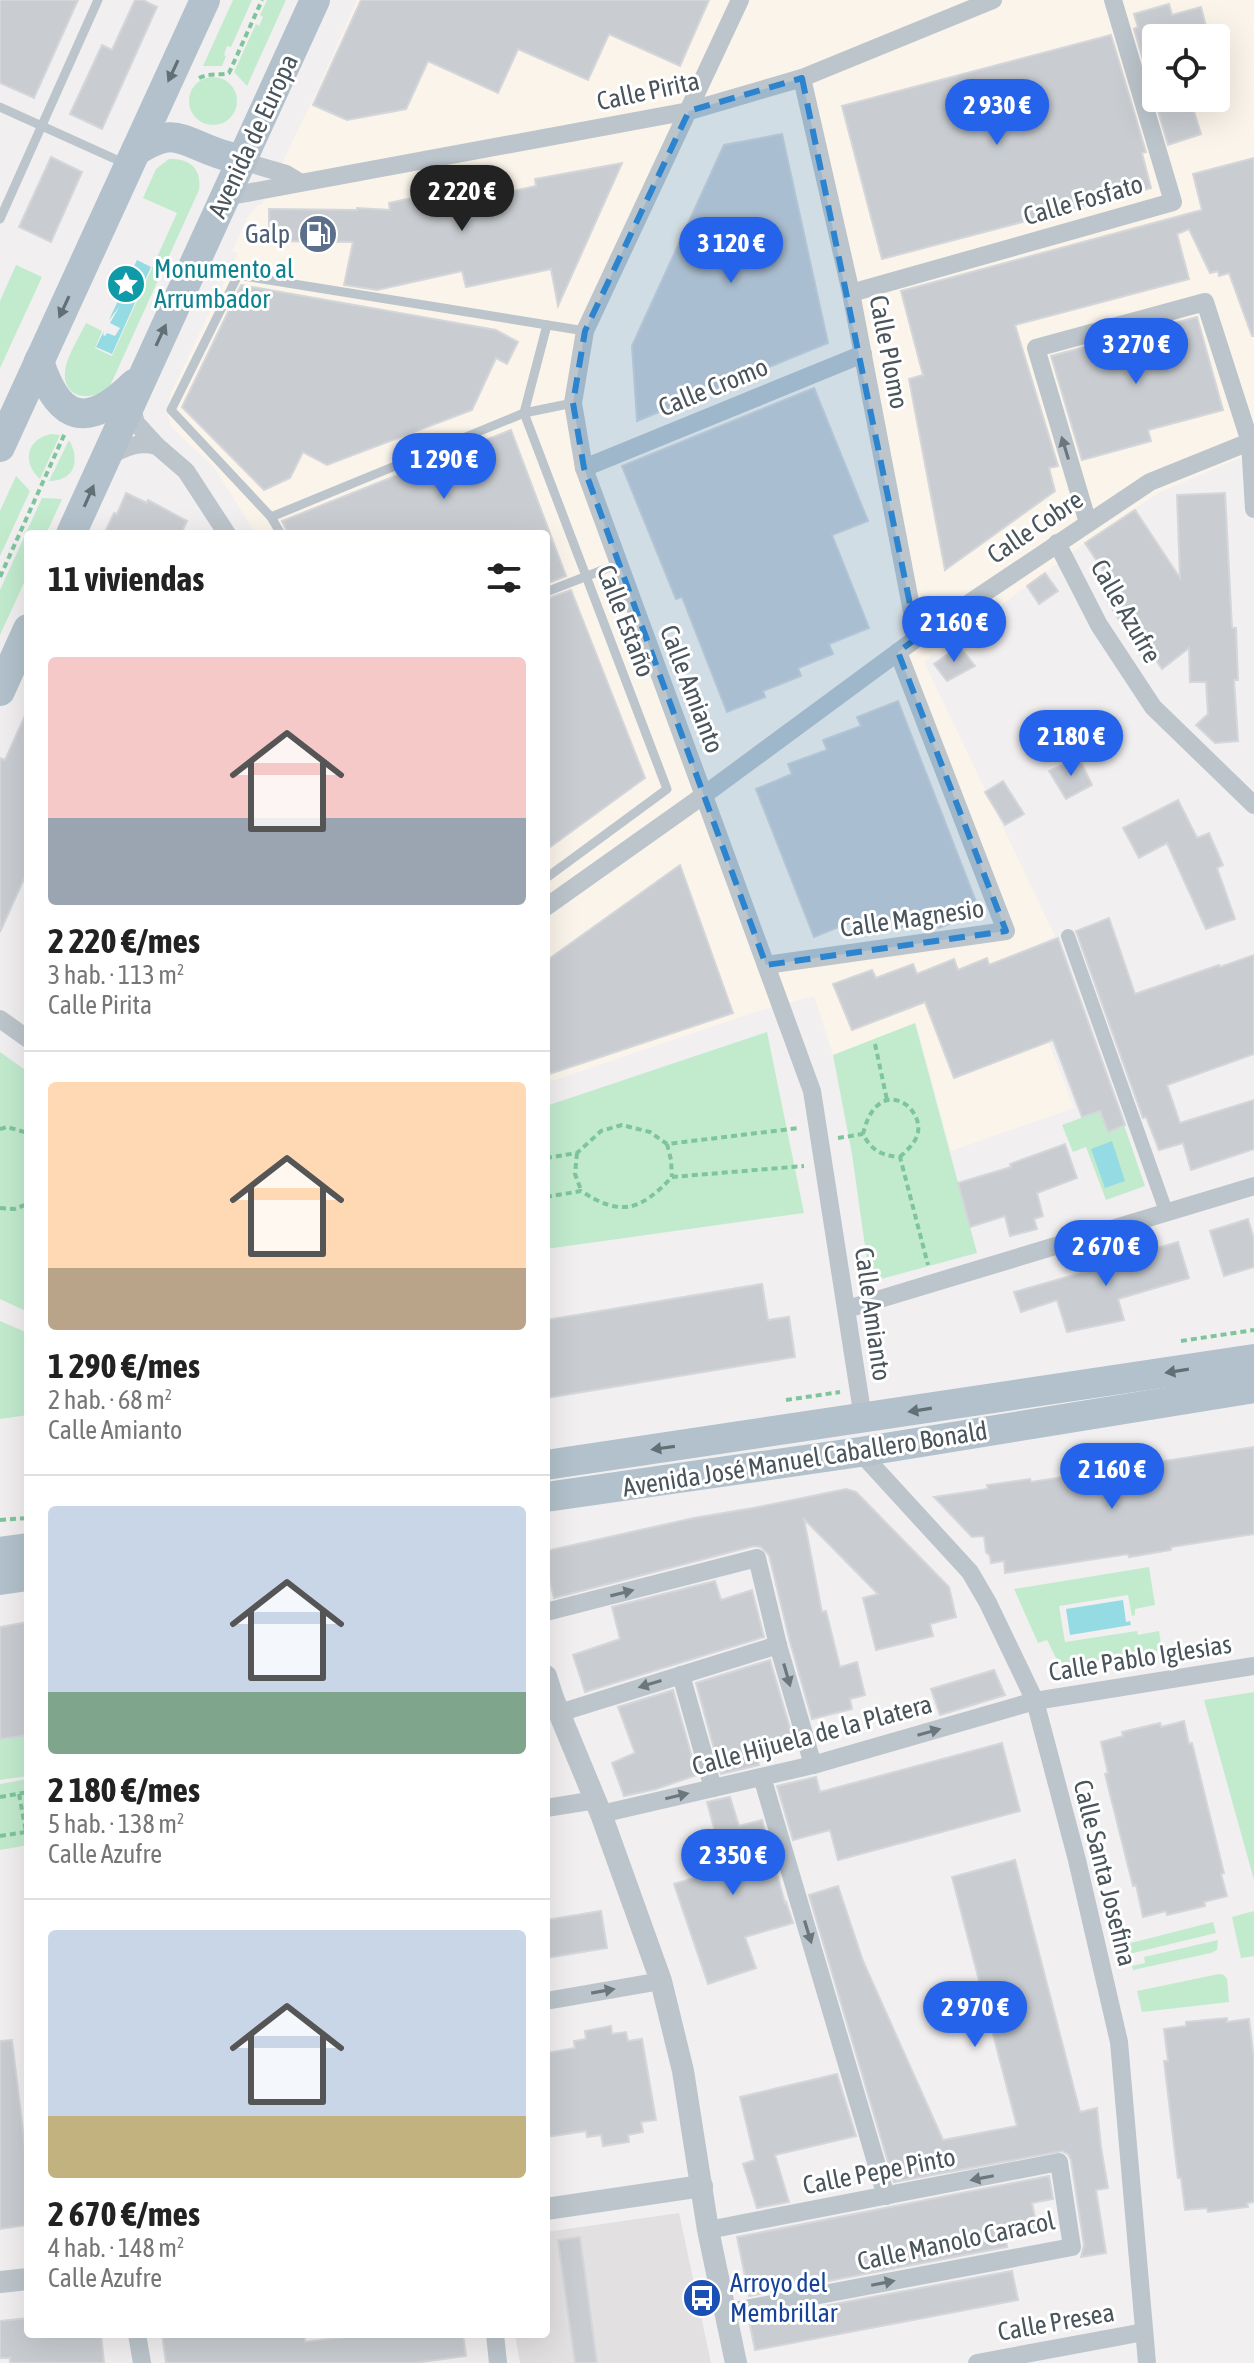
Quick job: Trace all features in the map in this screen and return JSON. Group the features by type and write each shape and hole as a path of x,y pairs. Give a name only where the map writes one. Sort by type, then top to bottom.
{"main road":[{"path":"0,447 205,0"},
{"name":"Avenida de Europa","path":"73,530 315,0"},
{"path":"132,158 150,142 179,136 211,151 222,160 228,174 227,193"},
{"path":"211,151 247,149"},
{"path":"39,361 51,392 74,413 106,409 136,390"},
{"path":"0,691 24,638"},
{"name":"Avenida José Manuel Caballero Bonald","path":"550,1464 1254,1359"},
{"name":"Avenida José Manuel Caballero Bonald","path":"550,1496 860,1452 1254,1388"},
{"path":"0,1552 24,1549"},
{"path":"0,1580 24,1577"}],"street":[{"name":"Calle Amianto","path":"740,0 585,331 573,403 584,468 812,1091 863,1418"},
{"name":"Calle Pirita","path":"227,193 292,178 689,111 802,78 993,0"},
{"name":"Calle Fosfato","path":"851,293 1173,202 1113,0"},
{"name":"Calle Plomo","path":"802,78 851,293 917,638"},
{"name":"Calle Pirita","path":"247,149 292,178"},
{"path":"1088,523 1036,348 1205,302 1252,441 1254,509"},
{"name":"Calle Cromo","path":"584,468 863,354"},
{"path":"136,390 136,423 186,471 224,530"},
{"name":"Calle Cobre","path":"550,904 917,638 1057,543 1150,482 1252,441"},
{"path":"106,457 135,444 157,446"},
{"name":"Calle Azufre","path":"1057,543 1099,625 1153,707 1254,805"},
{"name":"Calle Magnesio","path":"766,965 1006,931 898,652"},
{"path":"1068,936 1167,1214"},
{"path":"0,1019 24,1036"},
{"path":"847,1309 1254,1186"},
{"name":"Calle Santa Josefina","path":"860,1452 970,1572 1035,1701 1077,1860 1119,2042 1147,2363"},
{"path":"550,1611 757,1558 778,1645 813,1765"},
{"path":"736,2363 708,2230 683,2071 661,1981 598,1807 553,1704 681,1675 778,1645"},
{"name":"Calle Pablo Iglesias","path":"1035,1701 1254,1666"},
{"path":"681,1675 713,1788"},
{"name":"Calle Hijuela de la Platera","path":"550,1808 598,1807 713,1788 813,1765 1035,1701"},
{"path":"762,1777 886,2196"},
{"path":"550,2000 661,1981"},
{"name":"Calle Pepe Pinto","path":"708,2230 1059,2162"},
{"name":"Calle Manolo Caracol","path":"724,2313 1072,2247 1059,2162"},
{"path":"550,2208 702,2186"},
{"path":"0,2282 24,2279"},
{"name":"Calle Presea","path":"977,2363 1144,2332"},
{"path":"138,2338 142,2363"},
{"path":"495,2338 498,2363"}],"lane":[{"path":"0,219 98,0"},
{"path":"0,107 41,126 132,158"},
{"path":"279,530 271,517 171,410 238,275 585,331"},
{"path":"524,413 547,325"},
{"path":"271,517 524,413 573,403"},
{"name":"Calle Estaño","path":"524,413 667,789 550,875"},
{"path":"550,590 618,564"}],"path":[{"path":"196,79 212,73 229,73 262,0"},
{"path":"0,577 74,413"},
{"path":"875,1044 887,1100"},
{"path":"887,1100 903,1102 911,1109 919,1131 912,1145 900,1157 886,1157 875,1150 863,1134 874,1108 887,1100"},
{"path":"550,1157 577,1153 601,1131 622,1125 650,1132 667,1144 818,1133 863,1134"},
{"path":"0,1129 7,1127 24,1131"},
{"path":"667,1144 672,1177"},
{"path":"577,1153 575,1174 581,1191 617,1208 637,1205 656,1195 672,1177 824,1164"},
{"path":"900,1157 933,1283"},
{"path":"550,1196 581,1191"},
{"path":"0,1208 14,1209 24,1205"},
{"path":"0,1520 24,1518"},
{"path":"0,1797 24,1793"},
{"path":"19,1794 24,1818"},
{"path":"0,1836 24,1832"}],"highlighted area":[{"path":"802,78 917,638 898,652 1006,931 766,965 584,468 573,403 585,331 689,111"}],"shaded area":[{"path":"357,0 1254,0 1254,452 1158,493 924,662 1055,936 1015,956 1074,1108 951,1151 916,1023 833,1055 814,996 755,1012 550,1082 550,530 253,530 213,466 172,428 167,412 171,393 238,253 232,251 248,216 262,204 317,91"},
{"path":"679,2213 711,2363 520,2363 516,2338 550,2338 550,2231"}],"green space":[{"path":"233,0 252,0 231,47 227,46 222,66 203,66"},
{"path":"267,0 286,0 247,86 234,72 256,24 259,26"},
{"path":"213,77 230,84 237,101 230,118 213,125 196,118 189,101 196,84"},
{"path":"169,159 183,160 193,166 199,176 199,190 110,386 95,395 73,393 65,380 66,365 86,323 102,331 95,348 112,356 177,213 143,198 156,169"},
{"path":"16,265 42,277 0,368 0,301"},
{"path":"51,434 60,435 40,479 31,466 29,452 36,441"},
{"path":"69,440 75,461 73,468 65,477 49,481"},
{"path":"16,476 30,491 0,556 0,511"},
{"path":"42,498 62,499 48,530 27,530"},
{"path":"24,537 24,583 0,635 0,590"},
{"path":"915,1023 977,1253 870,1282 852,1154 833,1055"},
{"path":"767,1032 804,1213 550,1248 550,1105"},
{"path":"0,1052 24,1069 24,1310 0,1299"},
{"path":"1100,1111 1124,1125 1145,1186 1106,1200 1086,1147 1073,1152 1062,1125"},
{"path":"0,1321 24,1331 24,1416 0,1419"},
{"path":"1149,1567 1155,1605 1135,1609 1135,1615 1132,1616 1128,1595 1059,1606 1065,1642 1137,1631 1138,1635 1159,1631 1162,1650 1060,1666 1047,1640 1038,1643 1014,1589"},
{"path":"1254,1692 1254,1880 1204,1700"},
{"path":"24,1736 24,1777 0,1780 0,1739"},
{"path":"24,1780 24,1846 0,1850 0,1784"},
{"path":"1254,1911 1254,1956 1241,1958 1232,1917"},
{"path":"1213,1922 1216,1933 1129,1954 1127,1944"},
{"path":"1218,1940 1217,1950 1211,1953 1133,1970 1132,1966 1145,1963 1144,1957"},
{"path":"1219,1974 1227,1979 1229,2002 1142,2012 1137,1991"}],"water":[{"path":"137,260 151,267 112,354 96,347 104,331 105,336 107,333 115,336 120,328 110,323 120,306 109,320"},
{"path":"1112,1141 1125,1181 1105,1188 1091,1149"},
{"path":"1123,1600 1126,1622 1130,1621 1131,1625 1070,1635 1066,1609"}],"building":[{"path":"0,0 78,0 34,98 0,83"},
{"path":"135,0 143,0 157,7 102,129 70,114 102,45 112,50"},
{"path":"361,0 709,0 680,66 609,34 588,80 518,49 498,93 428,61 406,109 347,120 313,105"},
{"path":"1169,4 1172,15 1201,7 1205,24 1142,24 1142,56 1134,29 1138,27 1134,14"},
{"path":"1111,35 1146,152 1142,153 1151,188 882,259 842,106"},
{"path":"1158,112 1194,112 1201,134 1168,145"},
{"path":"782,134 828,343 637,421 632,346 724,145"},
{"path":"51,157 82,172 51,242 19,227"},
{"path":"1254,158 1254,336 1229,273 1219,276 1218,271 1210,273 1189,229 1177,234 1189,279 1015,325 1058,466 1049,468 1055,491 945,570 909,379 923,375 901,291 1202,210 1193,174"},
{"path":"622,163 558,306 551,269 466,287 462,271 377,290 344,285 353,242 269,241 269,209 390,210 389,203 448,190 451,205 536,186 535,179"},
{"path":"241,285 496,330 518,342 507,364 496,358 472,410 327,465 303,452 290,478 264,490 182,407"},
{"path":"1197,317 1223,410 1148,430 1151,441 1082,460 1051,356"},
{"path":"814,388 868,521 832,535 869,628 829,644 833,654 798,668 801,676 763,691 765,697 727,712 682,597 676,599 622,466"},
{"path":"511,430 549,530 286,530 282,521"},
{"path":"126,493 147,503 148,500 187,521 183,530 106,530 114,513 117,514"},
{"path":"1225,493 1232,628 1236,628 1238,680 1234,680 1238,741 1215,743 1196,725 1208,714 1206,682 1190,682 1189,648 1162,669 1150,651 1141,656 1108,602 1119,595 1085,543 1135,510 1180,578 1177,495"},
{"path":"550,534 566,576 550,582"},
{"path":"1045,573 1058,591 1039,604 1027,586"},
{"path":"571,590 645,778 550,847 550,598"},
{"path":"959,646 975,666 947,681 934,664"},
{"path":"898,701 980,912 939,928 934,914 896,929 892,918 855,932 851,922 814,937 756,789 792,774 788,764 827,750 823,740 861,726 857,717"},
{"path":"24,718 24,879 0,932 0,758 5,760"},
{"path":"1079,758 1092,785 1066,799 1049,771"},
{"path":"1003,781 1024,814 1005,825 985,792"},
{"path":"1178,800 1197,838 1209,833 1223,865 1217,868 1235,919 1206,929 1167,843 1139,858 1123,828"},
{"path":"680,865 733,1013 550,1074 550,958"},
{"path":"1109,918 1135,994 1254,955 1254,1054 1167,1085 1180,1123 1254,1100 1254,1149 1191,1170 1183,1143 1159,1150 1146,1117 1143,1118 1076,931"},
{"path":"1058,938 1125,1125 1108,1132 1100,1111 1082,1117 1053,1040 954,1078 925,1002 852,1030 833,984 872,970 876,978 913,964 917,974 954,959 958,970 987,958 989,965"},
{"path":"1065,1144 1077,1178 1037,1193 1043,1216 1034,1219 1037,1229 1010,1236 1005,1216 970,1227 958,1183 1011,1167 1010,1164"},
{"path":"1248,1219 1254,1239 1254,1267 1224,1276 1210,1231"},
{"path":"1178,1242 1189,1278 1118,1299 1124,1320 1067,1332 1057,1300 1021,1312 1014,1292"},
{"path":"762,1284 768,1320 789,1317 795,1357 550,1397 550,1319"},
{"path":"1254,1447 1254,1534 1129,1557 1128,1554 1005,1573 1004,1561 991,1563 984,1536 972,1537 934,1497 988,1489 987,1485 1030,1479 1031,1482 1115,1469 1114,1465 1157,1459 1158,1462"},
{"path":"846,1489 856,1492 949,1587 956,1617 930,1624 933,1636 876,1650 863,1598 878,1594 804,1519 822,1612 826,1611 840,1667 857,1662 865,1695 850,1699 852,1709 812,1719 769,1555 761,1547 754,1546 554,1598 550,1582 550,1550"},
{"path":"715,1581 721,1600 752,1590 764,1637 585,1692 573,1655 620,1639 612,1607"},
{"path":"24,1623 24,1736 0,1739 0,1627"},
{"path":"770,1660 792,1735 754,1746 759,1765 721,1774 696,1683"},
{"path":"994,1670 1005,1695 940,1715 931,1689"},
{"path":"673,1690 697,1775 624,1796 612,1763 635,1753 618,1707"},
{"path":"1184,1721 1224,1873 1221,1874 1227,1896 1204,1902 1205,1906 1143,1917 1105,1774 1108,1773 1101,1742 1123,1736 1122,1732"},
{"path":"1002,1743 1020,1811 838,1860 830,1830 793,1840 777,1786 816,1777 820,1792"},
{"path":"730,1797 739,1826 762,1820 793,1923 745,1937 756,1968 708,1984 674,1884 725,1869 707,1802"},
{"path":"1015,1860 1080,2112 1097,2108 1108,2188 1096,2190 1106,2253 1081,2257 1084,2245 1071,2160 1062,2151 894,2182 809,1895 838,1886 863,1961 943,2140 1017,2126 952,1877"},
{"path":"601,1911 607,1948 550,1957 550,1919"},
{"path":"1227,2018 1227,2022 1249,2019 1254,2060 1254,2202 1247,2203 1248,2207 1208,2212 1207,2208 1185,2210 1181,2178 1178,2178 1164,2061 1168,2061 1164,2029 1186,2026 1186,2022"},
{"path":"611,2026 612,2034 626,2032 628,2041 642,2039 656,2120 641,2122 643,2132 628,2135 629,2142 603,2146 601,2135 587,2137 586,2131 550,2136 550,2052 575,2048 574,2041 586,2039 585,2031"},
{"path":"12,2040 24,2139 24,2226 0,2229 0,2041"},
{"path":"837,2074 856,2136 775,2155 789,2202 757,2208 743,2164 755,2160 740,2097"},
{"path":"1049,2176 1053,2199 1032,2203 1038,2233 1006,2239 1007,2247 749,2296 737,2237"},
{"path":"580,2237 597,2363 575,2363 558,2240"},
{"path":"1012,2271 1018,2300 755,2350 749,2320"},
{"path":"24,2318 24,2338 101,2338 104,2363 10,2363 10,2358 0,2358 0,2321"},
{"path":"163,2338 304,2338 305,2342 337,2338 464,2338 466,2356 414,2363 166,2363"}],"place":[{"name":"Galp","path":"318,234"},
{"name":"Monumento al Arrumbador","path":"126,284"},
{"name":"Arroyo del Membrillar","path":"702,2298"}]}
